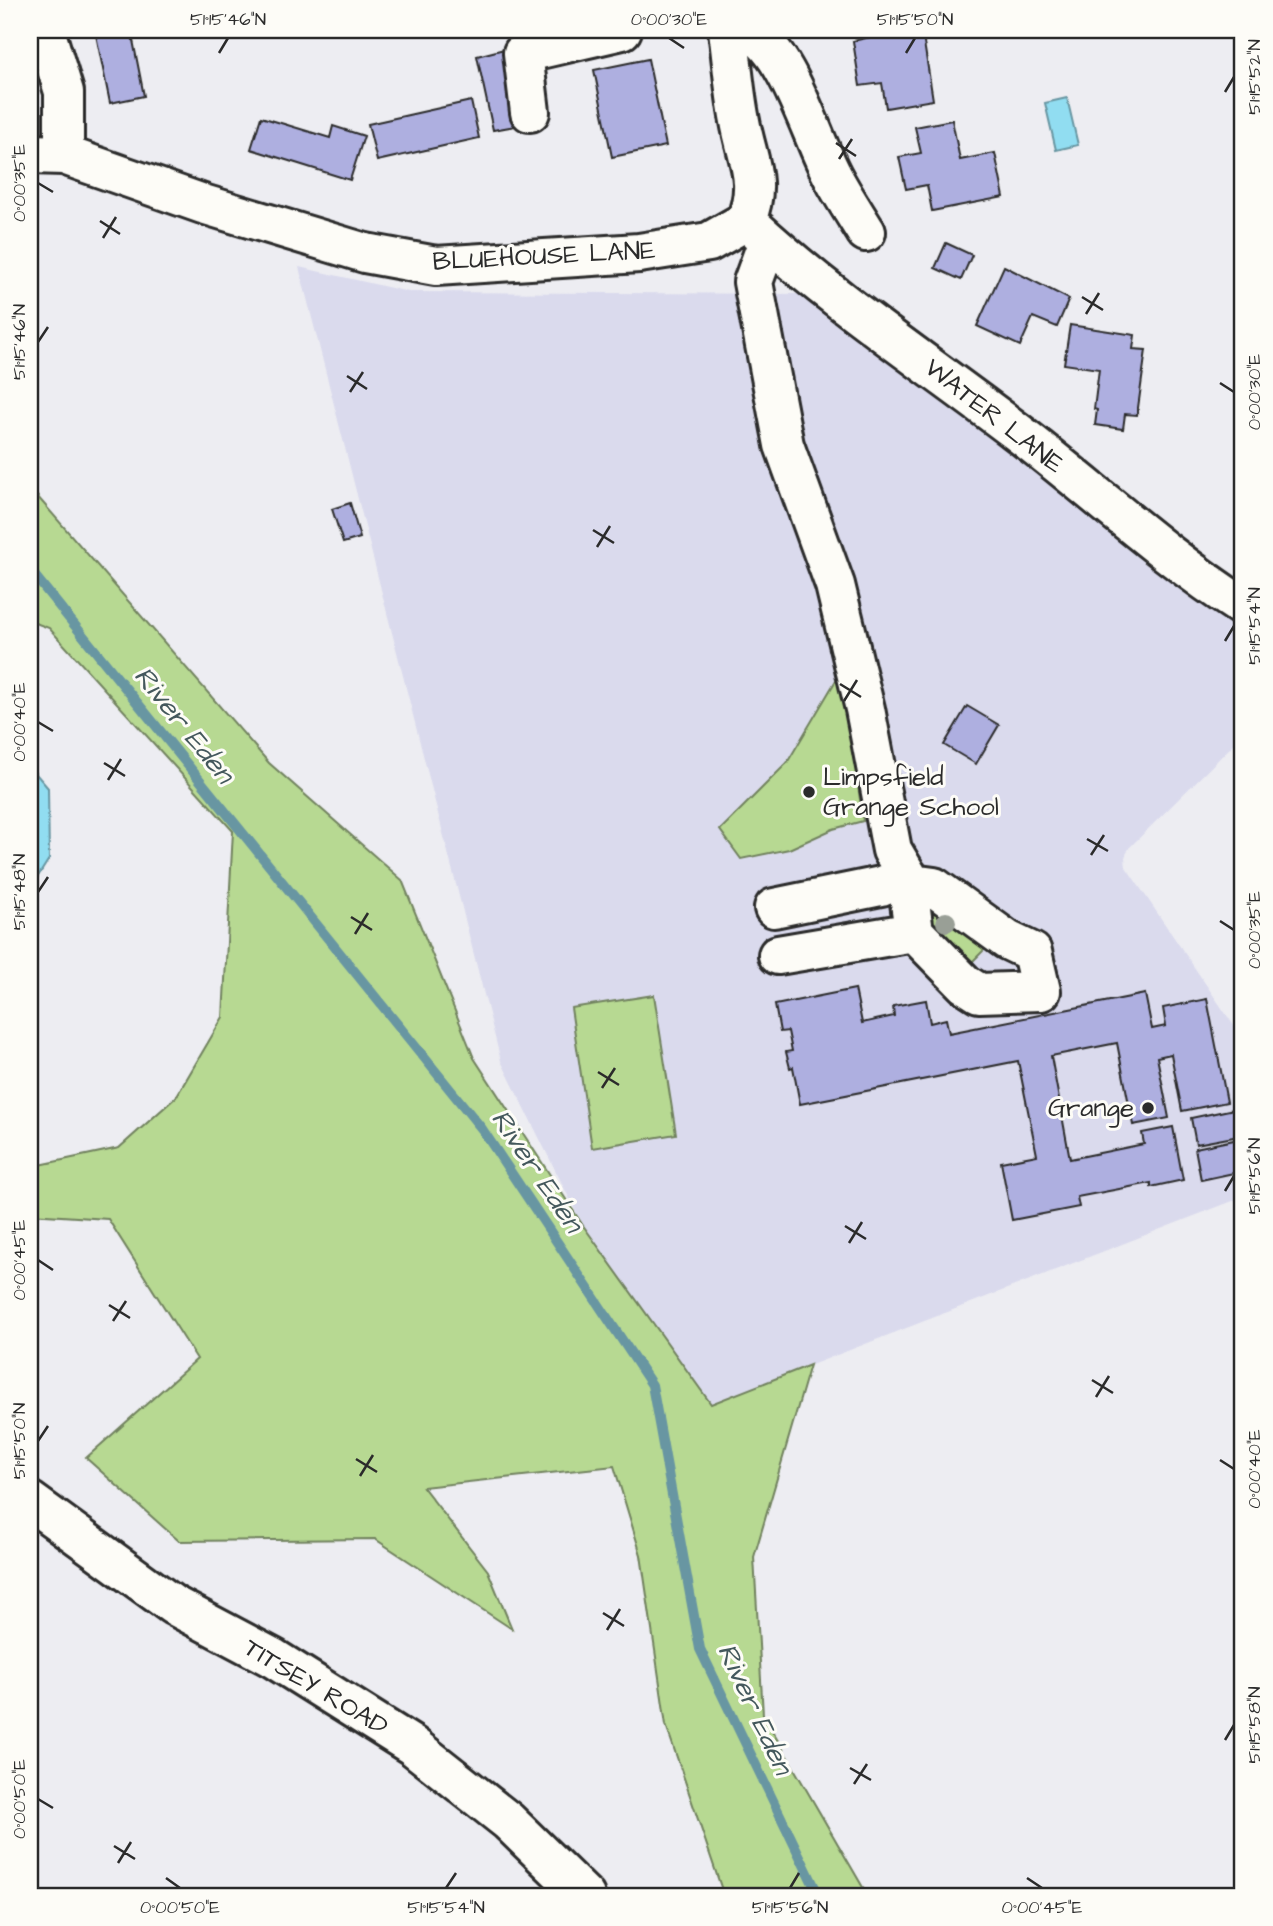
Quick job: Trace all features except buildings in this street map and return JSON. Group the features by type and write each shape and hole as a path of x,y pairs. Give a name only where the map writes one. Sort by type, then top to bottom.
{"street":[{"path":"45,30 64,92 47,155"},
{"path":"530,112 523,53 622,30"},
{"path":"774,908 909,879 934,887 1007,940 1032,952 1041,991 979,993 965,984 914,932 909,879 892,850 865,709 835,585 784,445 753,282 757,231 754,170 740,124 736,31 764,38 801,101 831,175 866,232"},
{"name":"BLUEHOUSE LANE","path":"47,155 365,253 436,266 639,253 757,231"},
{"name":"WATER LANE","path":"757,231 811,277 1017,431 1198,578 1243,607"},
{"path":"778,955 914,932"},
{"path":"965,984 1007,940"},
{"name":"TITSEY ROAD","path":"30,1501 173,1605 273,1658 413,1746 508,1821 585,1896"}],"shaded area":[{"name":"Limpsfield Grange School","path":"299,267 409,292 805,294 1243,618 1243,735 1129,848 1125,857 1126,867 1243,1039 1243,1197 711,1404 582,1224 501,1061"}],"green space":[{"path":"30,488 269,763 402,880 474,1058 582,1224 711,1404 810,1365 754,1557 763,1715 868,1896 724,1896 666,1725 641,1555 614,1466 423,1487 488,1571 512,1629 375,1539 179,1541 86,1458 197,1359 108,1219 30,1214 30,1167 119,1148 176,1097 223,1017 233,831 49,628 30,621"},
{"path":"842,670 863,821 833,829 789,849 741,859 720,830 787,763"},
{"path":"937,904 989,937 985,949 972,962 964,963 934,934 927,910"},
{"path":"654,995 676,1134 592,1148 571,1008"}],"water":[{"path":"1067,98 1078,145 1056,150 1045,103"},
{"path":"30,767 48,788 49,859 30,889"}],"waterway":[{"name":"River Eden","path":"30,570 482,1129 652,1385 700,1649 819,1896"}],"place":[{"name":"Limpsfield Grange School","path":"809,792"},
{"name":"Grange","path":"1148,1108"}]}
